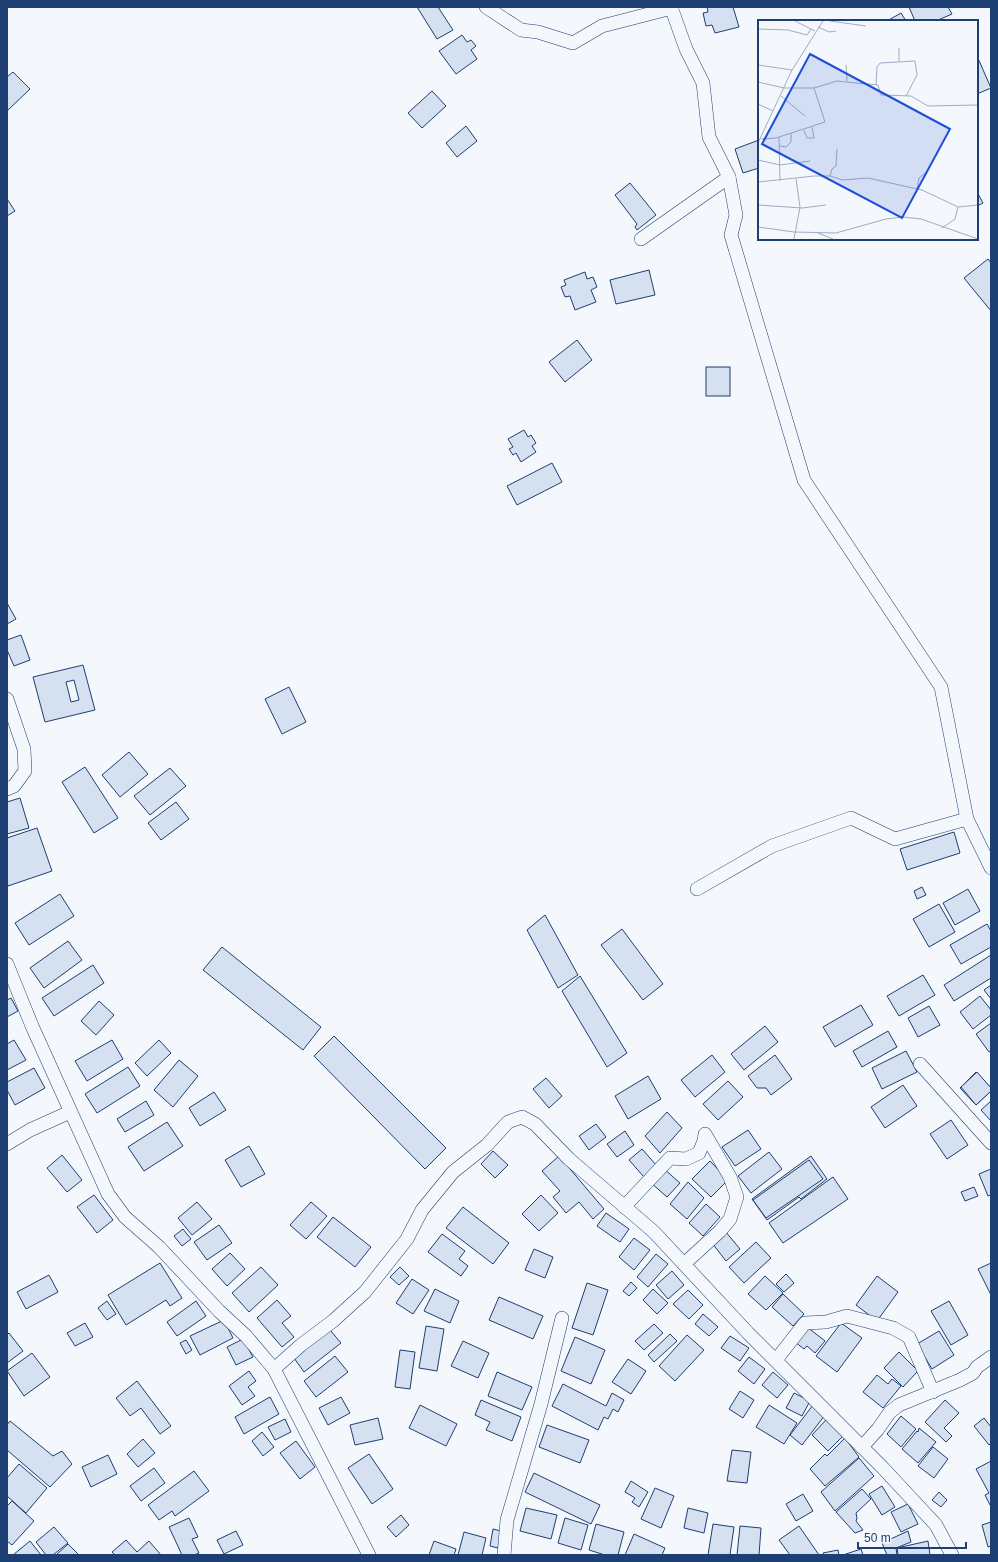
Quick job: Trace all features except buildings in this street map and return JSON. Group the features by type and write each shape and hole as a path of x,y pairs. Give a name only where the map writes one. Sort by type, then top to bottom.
{"street":[{"path":"486,7 521,30 538,32 573,43 602,26 672,7 686,49 703,83 709,137 728,177 736,215 731,235 804,480 941,687 967,819 991,868"},
{"path":"641,238 728,177"},
{"path":"7,699 24,749 25,771 14,786 7,789"},
{"path":"697,889 772,846 850,818 895,840 967,819"},
{"path":"7,964 32,1026 108,1194 125,1217 159,1247 219,1311 246,1336 274,1369 369,1555"},
{"path":"920,1064 991,1143"},
{"path":"7,1144 30,1130 70,1112"},
{"path":"274,1369 301,1345 334,1321 365,1292 407,1239 422,1210 453,1172 487,1145 508,1122 522,1117 535,1124 569,1159 654,1232 936,1525 952,1555"},
{"path":"624,1206 670,1158 686,1158 699,1153 705,1134 730,1178 737,1197 730,1219 720,1231 684,1264"},
{"path":"776,1360 805,1323 826,1322 847,1316 893,1328 909,1337 933,1392"},
{"path":"504,1555 507,1520 541,1404 562,1318"},
{"path":"862,1447 878,1429 890,1412 899,1405 933,1392 973,1373 991,1357"}]}
